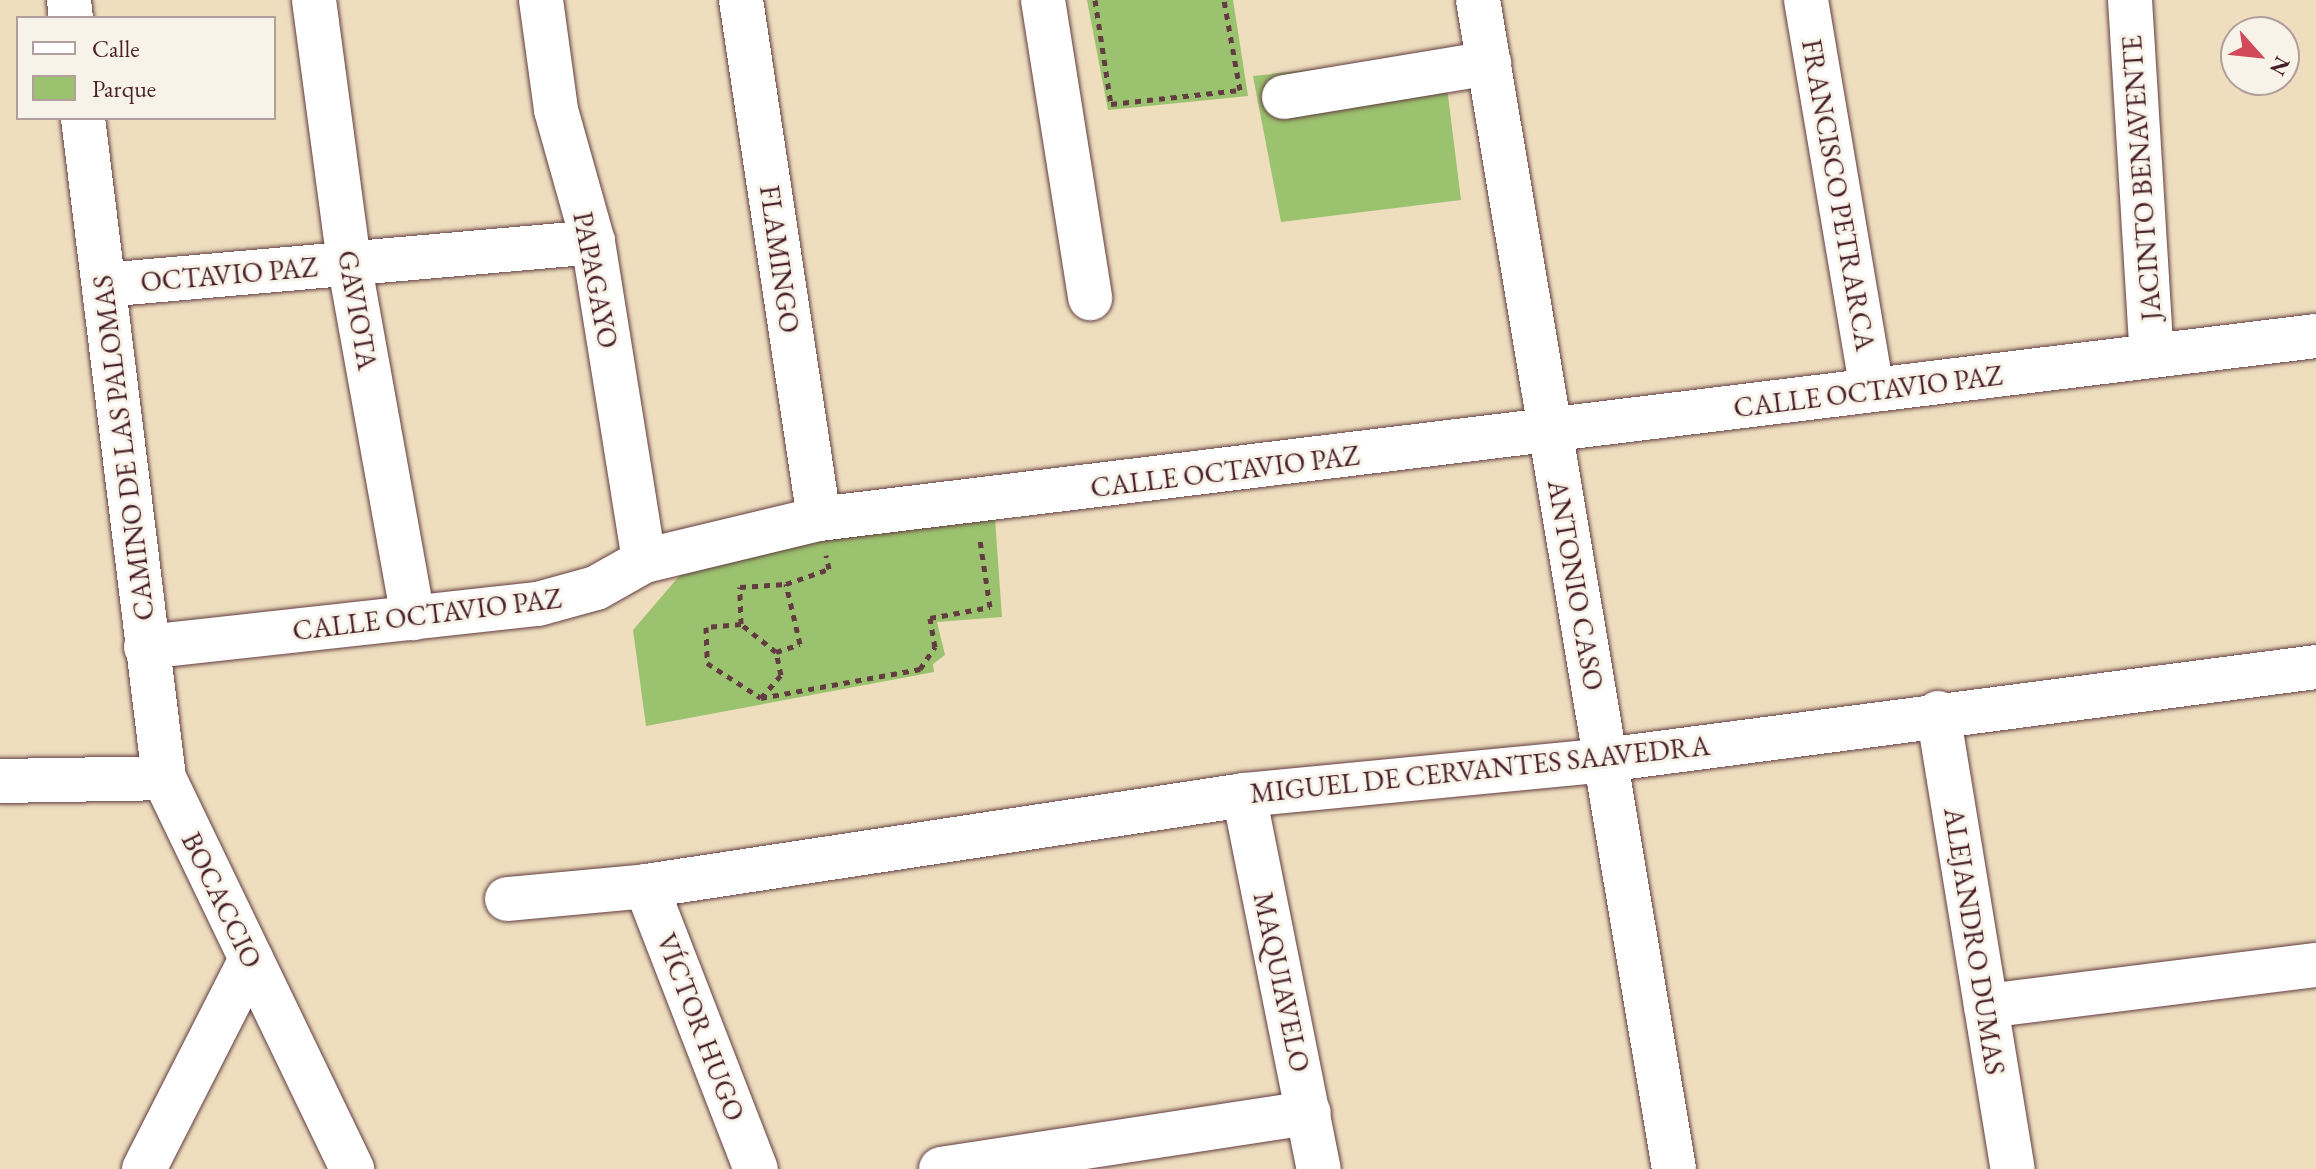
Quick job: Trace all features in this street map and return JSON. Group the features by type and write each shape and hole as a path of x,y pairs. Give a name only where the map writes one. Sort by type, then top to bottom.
{"street":[{"name":"GAVIOTA","path":"314,0 349,262 413,618"},
{"name":"PAPAGAYO","path":"541,0 559,123 593,242 644,561"},
{"name":"FLAMINGO","path":"741,0 828,541"},
{"path":"1043,0 1090,298"},
{"name":"ANTONIO CASO","path":"1478,0 1674,1169"},
{"name":"FRANCISCO PETRARCA","path":"1806,0 1872,389"},
{"name":"JACINTO BENAVENTE","path":"2130,0 2152,355"},
{"path":"1284,97 1489,63"},
{"name":"CAMINO DE LAS PALOMAS","path":"83,120 164,778"},
{"name":"OCTAVIO PAZ","path":"104,285 593,242"},
{"name":"CALLE OCTAVIO PAZ","path":"146,647 568,598 644,561 828,541 1550,432 1872,389 2316,336"},
{"name":"MIGUEL DE CERVANTES SAAVEDRA","path":"507,899 646,886 1244,795 1605,760 1938,713 2316,667"},
{"name":"ALEJANDRO DUMAS","path":"1938,713 2013,1169"},
{"path":"0,781 164,778"},
{"name":"BOCACCIO","path":"164,778 352,1169"},
{"name":"MAQUIAVELO","path":"1244,795 1319,1169"},
{"name":"VÍCTOR HUGO","path":"646,886 756,1169"},
{"path":"144,1169 251,959"},
{"path":"1986,1006 2316,965"},
{"path":"941,1169 1309,1113"}],"path":[{"path":"1095,0 1111,104 1240,90 1224,0"},
{"path":"761,698 781,675 776,652 741,624 706,627 707,663 761,698 920,669 935,647 930,618 990,607 980,538 964,539"},
{"path":"741,624 740,587 786,584 829,569 828,541"},
{"path":"776,652 800,644 786,584"}],"green space":[{"path":"1087,0 1233,0 1248,96 1108,110"},
{"path":"1443,55 1461,200 1281,222 1253,76"},
{"path":"995,519 1002,617 937,622 945,655 933,664 934,672 646,726 633,630 681,574 831,538"}]}
